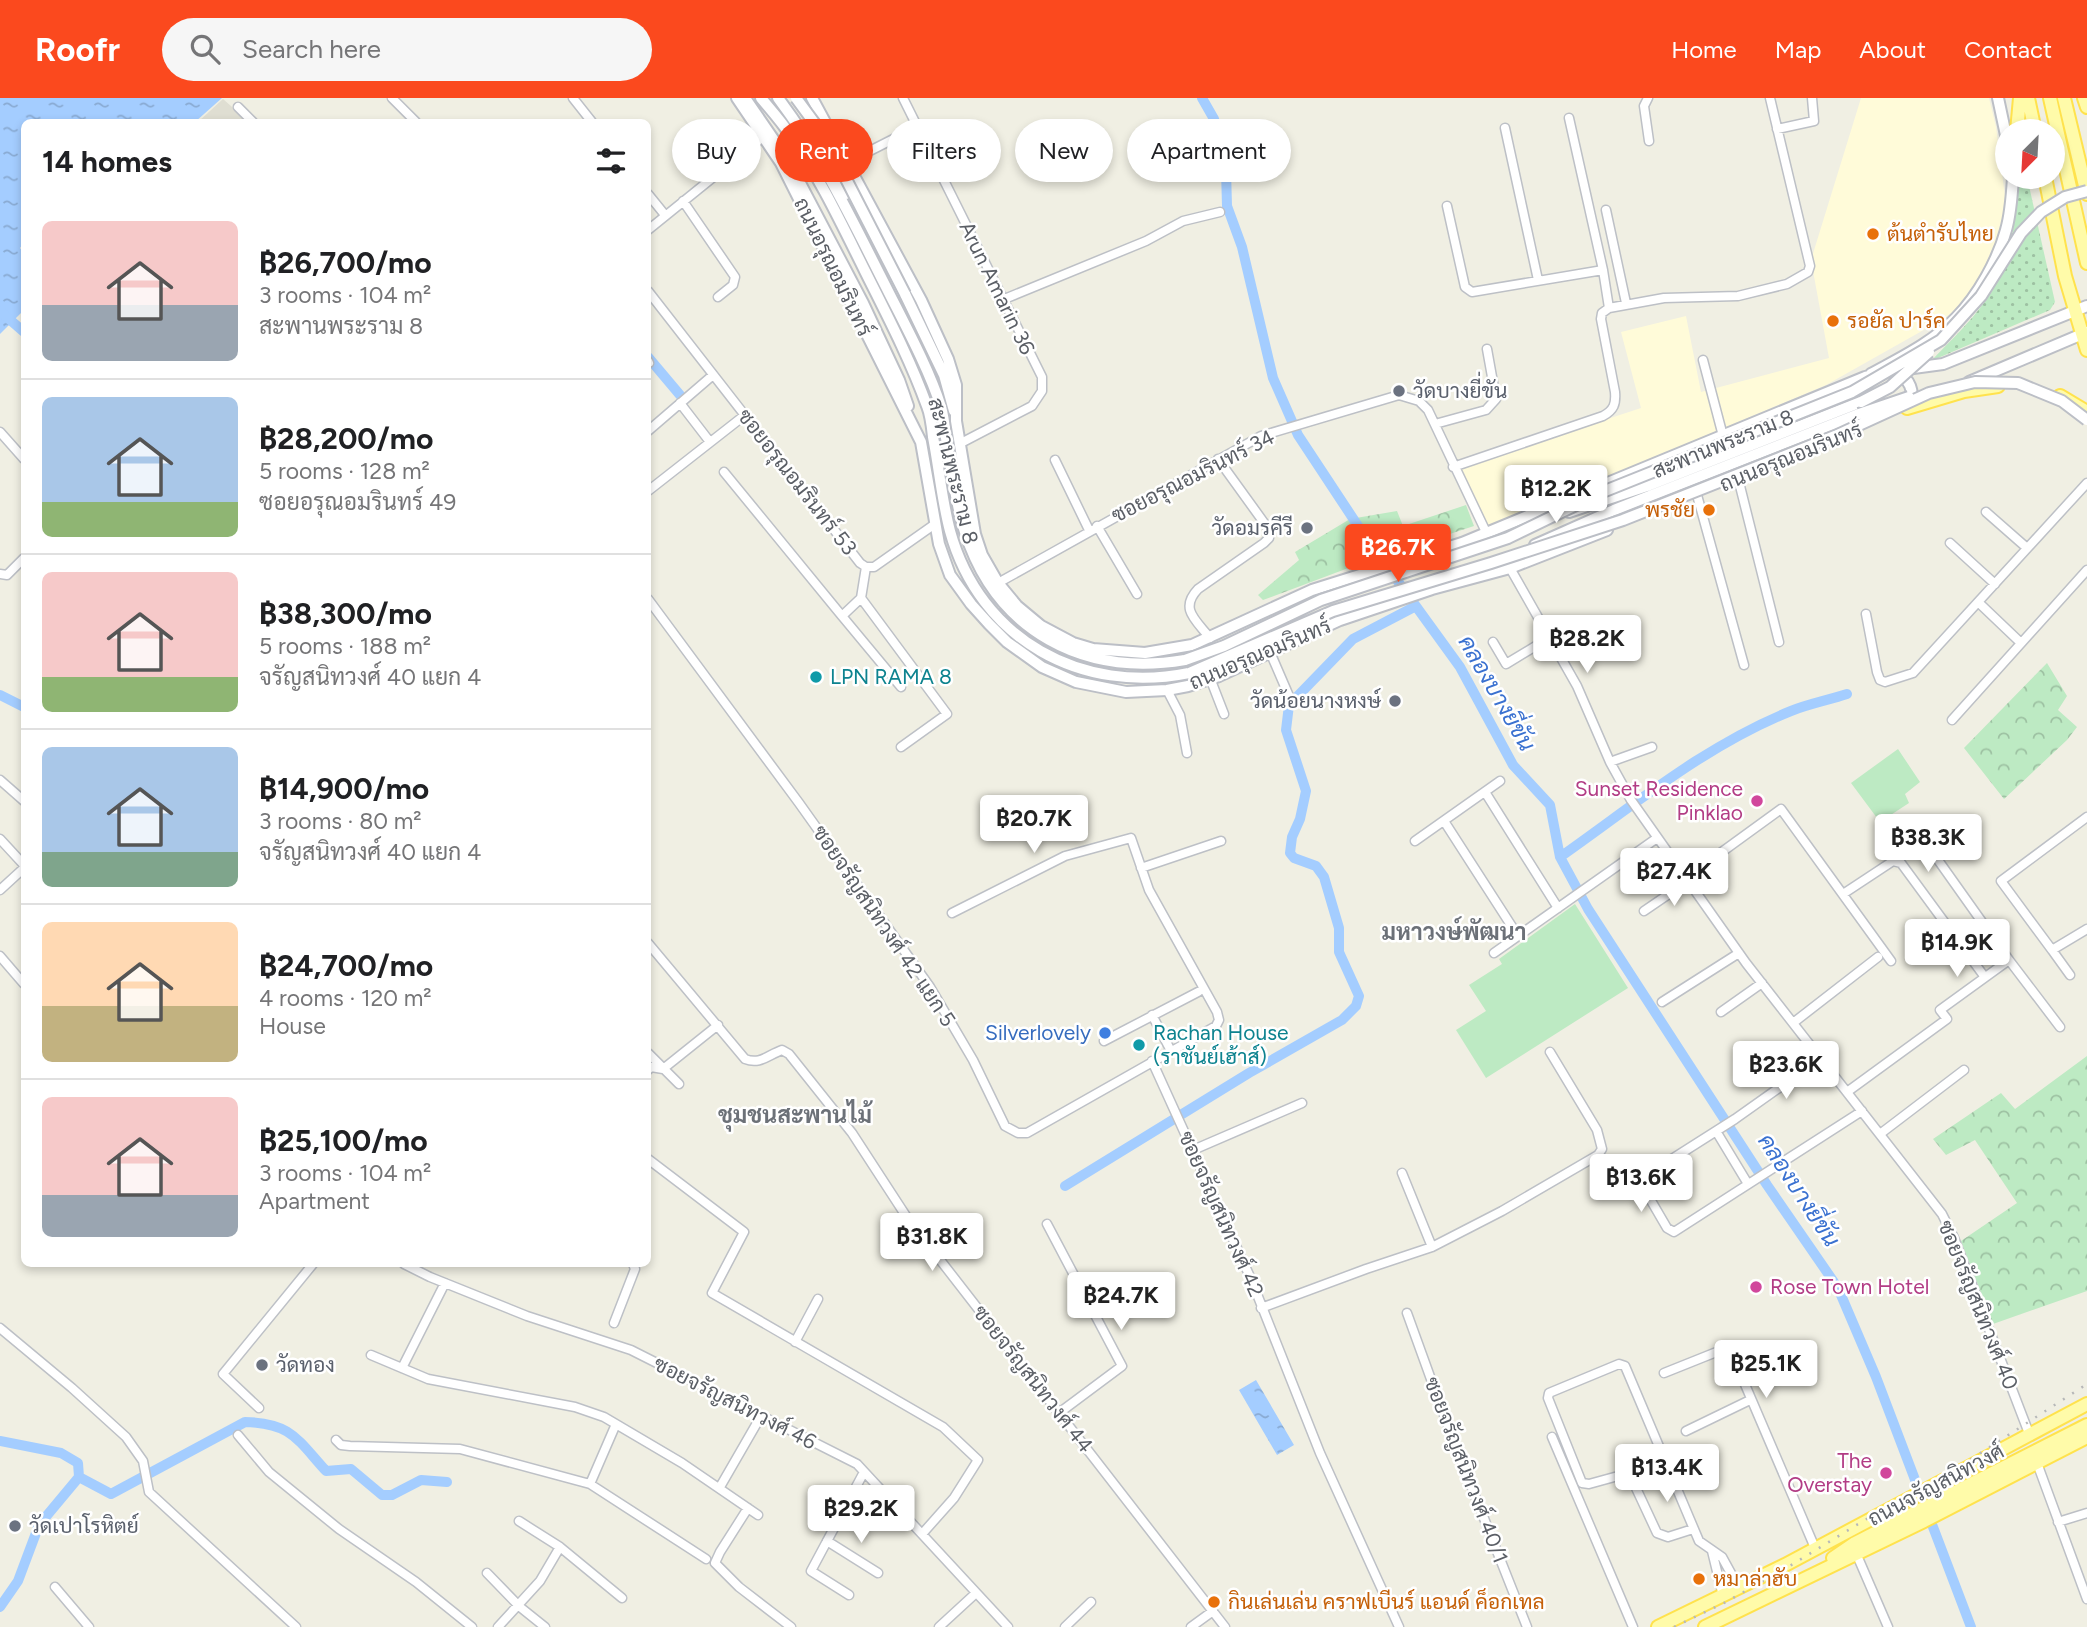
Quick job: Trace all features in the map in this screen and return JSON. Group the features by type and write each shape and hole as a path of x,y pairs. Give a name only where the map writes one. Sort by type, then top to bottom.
{"main road":[{"name":"ถนนอรุณอมรินทร์","path":"737,98 781,163 920,442 935,524 950,575 989,624 1024,655 1042,667 1076,682 1108,690 1167,690 1210,678 1340,620 1432,589 1510,568 1697,495 1834,440 2084,333"},
{"path":"745,98 789,162 863,303 899,380 920,442"},
{"name":"สะพานพระราม 8","path":"761,98 791,135 830,202 895,331 928,409 950,533 966,572 993,611 1020,637 1056,660 1109,677 1145,679 1189,673 1333,611 1491,564 1623,520 1835,436 1929,393 1975,382 2018,383 2062,401 2087,420"},
{"name":"สะพานพระราม 8","path":"778,98 802,129 848,212 906,329 941,408 960,514 979,569 1004,604 1038,634 1068,650 1111,663 1142,664 1185,660 1224,646 1321,600 1508,538 1605,491 1852,392 1941,340 1980,296 2021,233 2041,212 2065,197 2087,193"},
{"path":"796,98 824,135 905,294 944,375 957,425"},
{"name":"ถนนอรุณอมรินทร์","path":"802,98 957,425"},
{"name":"ถนนอรุณอมรินทร์","path":"812,98 824,119"},
{"path":"1998,98 2002,119"},
{"path":"2018,119 2020,98"},
{"path":"2028,98 2032,119"},
{"path":"2050,98 2087,193"},
{"path":"2064,98 2066,139 2087,263"},
{"path":"2084,98 2087,107"},
{"name":"ถนนอรุณอมรินทร์","path":"859,182 921,300 944,349 956,385 957,425 975,534 982,555 998,583 1017,606 1041,626 1073,643 1093,649 1126,653 1161,652 1192,645 1312,590 1462,542 1865,377 1942,364 2087,306"},
{"path":"1865,377 1928,341 1956,318 1972,298 1994,261 2006,230 2011,189"},
{"path":"2048,189 2074,311 2084,333 2087,350"},
{"path":"1463,580 1612,504 1861,402 1890,387 1941,340"},
{"path":"1892,371 1903,375 1911,387 1913,398 1907,408"},
{"path":"1907,408 1981,388 2015,385 2048,391 2066,398 2087,412"},
{"path":"1462,542 1612,504 1897,399 1929,393"},
{"name":"ถนนจรัญสนิทวงศ์","path":"1658,1627 1785,1565 2084,1405"},
{"name":"ถนนจรัญสนิทวงศ์","path":"1937,1508 2087,1424"},
{"name":"ถนนจรัญสนิทวงศ์","path":"1705,1627 1801,1580 1855,1548 2087,1437"},
{"name":"ถนนจรัญสนิทวงศ์","path":"1785,1565 1855,1548"}],"street":[{"path":"392,98 413,119"},
{"path":"573,98 590,119"},
{"name":"Arun Amarin 36","path":"903,98 913,119"},
{"path":"1648,98 1644,106 1649,141"},
{"path":"1453,467 1602,416 1613,409 1616,404 1615,392 1601,319 1602,313 1609,308 1664,298 1738,296 1787,284 1808,272 1810,266 1770,98"},
{"path":"1777,129 1814,121 1812,98"},
{"path":"238,107 250,119"},
{"path":"1569,118 1609,308"},
{"path":"1505,128 1538,280"},
{"path":"651,227 763,137"},
{"name":"Arun Amarin 36","path":"944,182 1042,377 1042,391 1032,406 961,443"},
{"path":"651,198 665,215"},
{"path":"683,201 735,277 733,285 718,297"},
{"path":"1447,206 1465,287 1472,292 1603,270"},
{"path":"1606,210 1626,303"},
{"path":"1002,300 1146,241 1183,221 1220,212"},
{"name":"ซอยอรุณอมรินทร์ 53","path":"651,295 866,568 873,567 935,524"},
{"path":"1486,532 1435,424 1486,410 1496,399 1487,349"},
{"path":"1703,360 1723,436"},
{"path":"651,427 713,376"},
{"name":"ซอยอรุณอมรินทร์ 34","path":"998,583 1261,436 1399,396 1419,401 1429,410 1435,424"},
{"path":"680,403 710,442"},
{"path":"651,489 745,415"},
{"path":"0,432 21,456"},
{"path":"1210,638 1190,611 1190,598 1198,589 1269,538 1270,531 1218,459"},
{"path":"1055,460 1093,528 1137,594"},
{"path":"724,472 901,687"},
{"path":"1738,478 1779,642"},
{"path":"1866,614 1881,681 1906,676 1918,670 2087,483"},
{"path":"1697,495 1744,665"},
{"path":"1986,512 2027,548"},
{"path":"1950,543 1994,584"},
{"path":"0,574 8,575 21,561"},
{"path":"842,616 861,598 866,568"},
{"name":"ซอยจรัญสนิทวงศ์ 40","path":"1510,568 1577,686 1610,762 1631,800 1739,953 1942,1214 1954,1238 2030,1436"},
{"path":"1952,720 2087,570"},
{"path":"861,598 947,714 901,747"},
{"path":"1978,602 2021,643"},
{"name":"ซอยจรัญสนิทวงศ์ 42 แยก 5","path":"651,603 807,814 930,987 972,1060 1005,1126 1018,1133 1027,1133 1152,1061"},
{"path":"1493,642 1506,664 1549,638"},
{"path":"1270,652 1289,696"},
{"path":"1210,678 1224,714"},
{"path":"1167,690 1180,715 1187,753"},
{"path":"1610,762 1652,747"},
{"path":"0,780 21,798"},
{"path":"1415,841 1500,781"},
{"path":"1485,792 1558,908"},
{"path":"1644,911 1781,809 1891,961"},
{"path":"2070,975 2001,881 2087,817"},
{"path":"1444,821 1518,936"},
{"path":"1916,830 2060,1027"},
{"path":"952,913 1065,856 1131,838 1149,890 1219,1020 1216,1026 1152,1061"},
{"path":"1494,953 1657,838"},
{"path":"0,839 21,863"},
{"path":"1141,869 1220,841"},
{"path":"1843,894 1893,861 1901,863 1984,976"},
{"path":"0,890 21,869"},
{"path":"2052,950 2087,929"},
{"name":"ซอยจรัญสนิทวงศ์ 44","path":"651,947 745,1059 760,1061 782,1050 789,1054 852,1133 906,1216 1225,1627"},
{"path":"1662,1002 1739,953"},
{"path":"0,956 21,980"},
{"path":"1793,1023 1878,957"},
{"path":"1847,1092 1947,1019 1940,1010 2009,960"},
{"path":"1721,1012 1762,983"},
{"path":"1104,1041 1198,992"},
{"path":"1152,1015 1171,1051"},
{"path":"663,1069 718,1025"},
{"path":"1261,1308 1432,1247 1502,1211 1598,1155 1602,1149 1597,1130 1550,1052"},
{"path":"651,1056 679,1084"},
{"path":"1821,1058 1716,1132 1639,1180 1667,1228 1674,1231 1862,1111"},
{"name":"ซอยจรัญสนิทวงศ์ 42","path":"1152,1061 1251,1279 1320,1453 1399,1627"},
{"path":"651,1066 663,1069"},
{"path":"1880,1134 1964,1070"},
{"path":"1193,1150 1302,1103"},
{"path":"1716,1132 1748,1184"},
{"path":"651,1161 744,1233 712,1293 943,1427 978,1460 954,1498 922,1534"},
{"path":"1402,1173 1432,1247"},
{"path":"1047,1224 1122,1366 1059,1413"},
{"path":"259,1408 223,1374 311,1267"},
{"name":"ซอยจรัญสนิทวงศ์ 46","path":"410,1267 527,1316 631,1350 857,1464 1008,1627"},
{"path":"614,1323 634,1267"},
{"path":"402,1368 445,1283"},
{"path":"795,1342 818,1299"},
{"name":"ซอยจรัญสนิทวงศ์ 40/1","path":"1407,1313 1453,1440 1527,1627"},
{"path":"0,1328 126,1437 143,1461 149,1492 155,1499 296,1627"},
{"path":"1664,1373 1728,1347 1815,1548"},
{"path":"371,1355 428,1379 575,1407 617,1424 720,1487 758,1515"},
{"path":"1693,1529 1668,1536 1657,1533 1629,1473 1589,1484 1582,1483 1548,1398 1549,1393 1619,1364 1625,1366 1693,1529 1701,1544 1724,1561 1739,1588"},
{"path":"1686,1431 1750,1400"},
{"path":"720,1487 761,1416"},
{"path":"590,1485 617,1424"},
{"path":"238,1435 279,1480 339,1529 415,1582 472,1627"},
{"path":"1552,1437 1633,1627"},
{"path":"335,1440 341,1445 351,1446 460,1448 590,1485 706,1559"},
{"path":"2037,1463 2087,1599"},
{"path":"849,1595 811,1571 864,1472"},
{"path":"748,1508 715,1563 739,1587 791,1627"},
{"path":"2058,1522 2087,1513"},
{"path":"519,1521 561,1547 622,1598"},
{"path":"827,1541 878,1573"},
{"path":"498,1627 540,1581 561,1547"},
{"path":"1855,1548 1888,1627"},
{"path":"1712,1551 1723,1596"},
{"path":"487,1573 518,1605 545,1627"},
{"path":"55,1587 89,1627"},
{"path":"939,1627 976,1593"},
{"path":"1065,1627 1091,1602"},
{"path":"1191,1627 1213,1611"}],"shaded area":[{"path":"1861,98 1989,98 1995,123 1995,189 2004,189 2005,196 2001,231 1977,282 1962,304 1945,318 1826,385 1488,527 1459,468 1641,408 1621,332 1686,316 1701,392 1829,358 1811,260"},
{"path":"223,99 246,119 201,119"}],"green space":[{"path":"2017,189 2030,189 2055,302 2050,310 1931,361 1972,317 1998,281 2010,245"},
{"path":"1466,505 1474,526 1359,564 1263,600 1258,595 1299,560 1295,552 1350,519 1397,511 1403,526"},
{"path":"2047,663 2067,696 2058,710 2077,727 2067,740 2004,799 1964,748"},
{"path":"1898,749 1920,782 1905,794 1909,803 1880,822 1851,783"},
{"path":"1575,904 1628,988 1486,1078 1456,1030 1486,1011 1469,985 1502,964 1499,959"},
{"path":"2087,1056 2087,1291 1993,1324 1961,1241 2017,1203 1975,1140 1946,1155 1933,1139 2001,1093 2015,1109"}],"water":[{"path":"0,98 222,98 198,119 21,119 21,313 0,334"},
{"path":"1256,1380 1294,1445 1277,1455 1239,1390"}],"waterway":[{"name":"คลองบางยี่ขัน","path":"1202,98 1214,119 1226,170 1227,206 1242,247 1273,378 1298,435 1360,529 1460,667 1513,765 1550,805 1560,857 1588,909 1767,1185 1838,1288 1876,1377 1971,1627"},
{"path":"0,311 21,329"},
{"path":"651,361 680,395"},
{"path":"1065,1186 1249,1073 1342,1020 1356,1006 1359,996 1339,952 1339,928 1324,877 1316,866 1294,858 1290,853 1306,791 1286,730 1289,705 1353,639 1416,606"},
{"path":"1560,857 1671,777 1729,741 1791,711 1847,694"},
{"path":"0,695 21,706"},
{"path":"79,1477 111,1494 245,1422 260,1423 283,1430 300,1442 326,1471 351,1469 382,1495 392,1495 421,1480 447,1482"},
{"path":"0,1441 61,1453 78,1463 79,1477 39,1525 18,1581 0,1607"}],"railway":[{"path":"1674,1627 1726,1602 1863,1521 1939,1480 2087,1384"}],"place":[{"name":"ต้นตำรับไทย","path":"1873,234"},
{"name":"รอยัล ปาร์ค","path":"1833,321"},
{"name":"วัดบางยี่ขัน","path":"1399,391"},
{"name":"พรชัย","path":"1709,510"},
{"name":"วัดอมรคีรี","path":"1307,528"},
{"name":"LPN RAMA 8","path":"816,677"},
{"name":"วัดน้อยนางหงษ์","path":"1395,701"},
{"name":"Sunset Residence Pinklao","path":"1757,801"},
{"name":"Silverlovely","path":"1105,1033"},
{"name":"Rachan House (ราชันย์เฮ้าส์)","path":"1139,1045"},
{"name":"Rose Town Hotel","path":"1756,1287"},
{"name":"วัดทอง","path":"262,1365"},
{"name":"The Overstay","path":"1886,1473"},
{"name":"วัดเปาโรหิตย์","path":"15,1526"},
{"name":"หมาล่าฮับ","path":"1699,1579"},
{"name":"กินเล่นเล่น คราฟเบีนร์ แอนด์ ค็อกเทล","path":"1214,1602"}],"district":[{"name":"มหาวงษ์พัฒนา","path":"1454,932"},
{"name":"ชุมชนสะพานไม้","path":"795,1115"}]}
